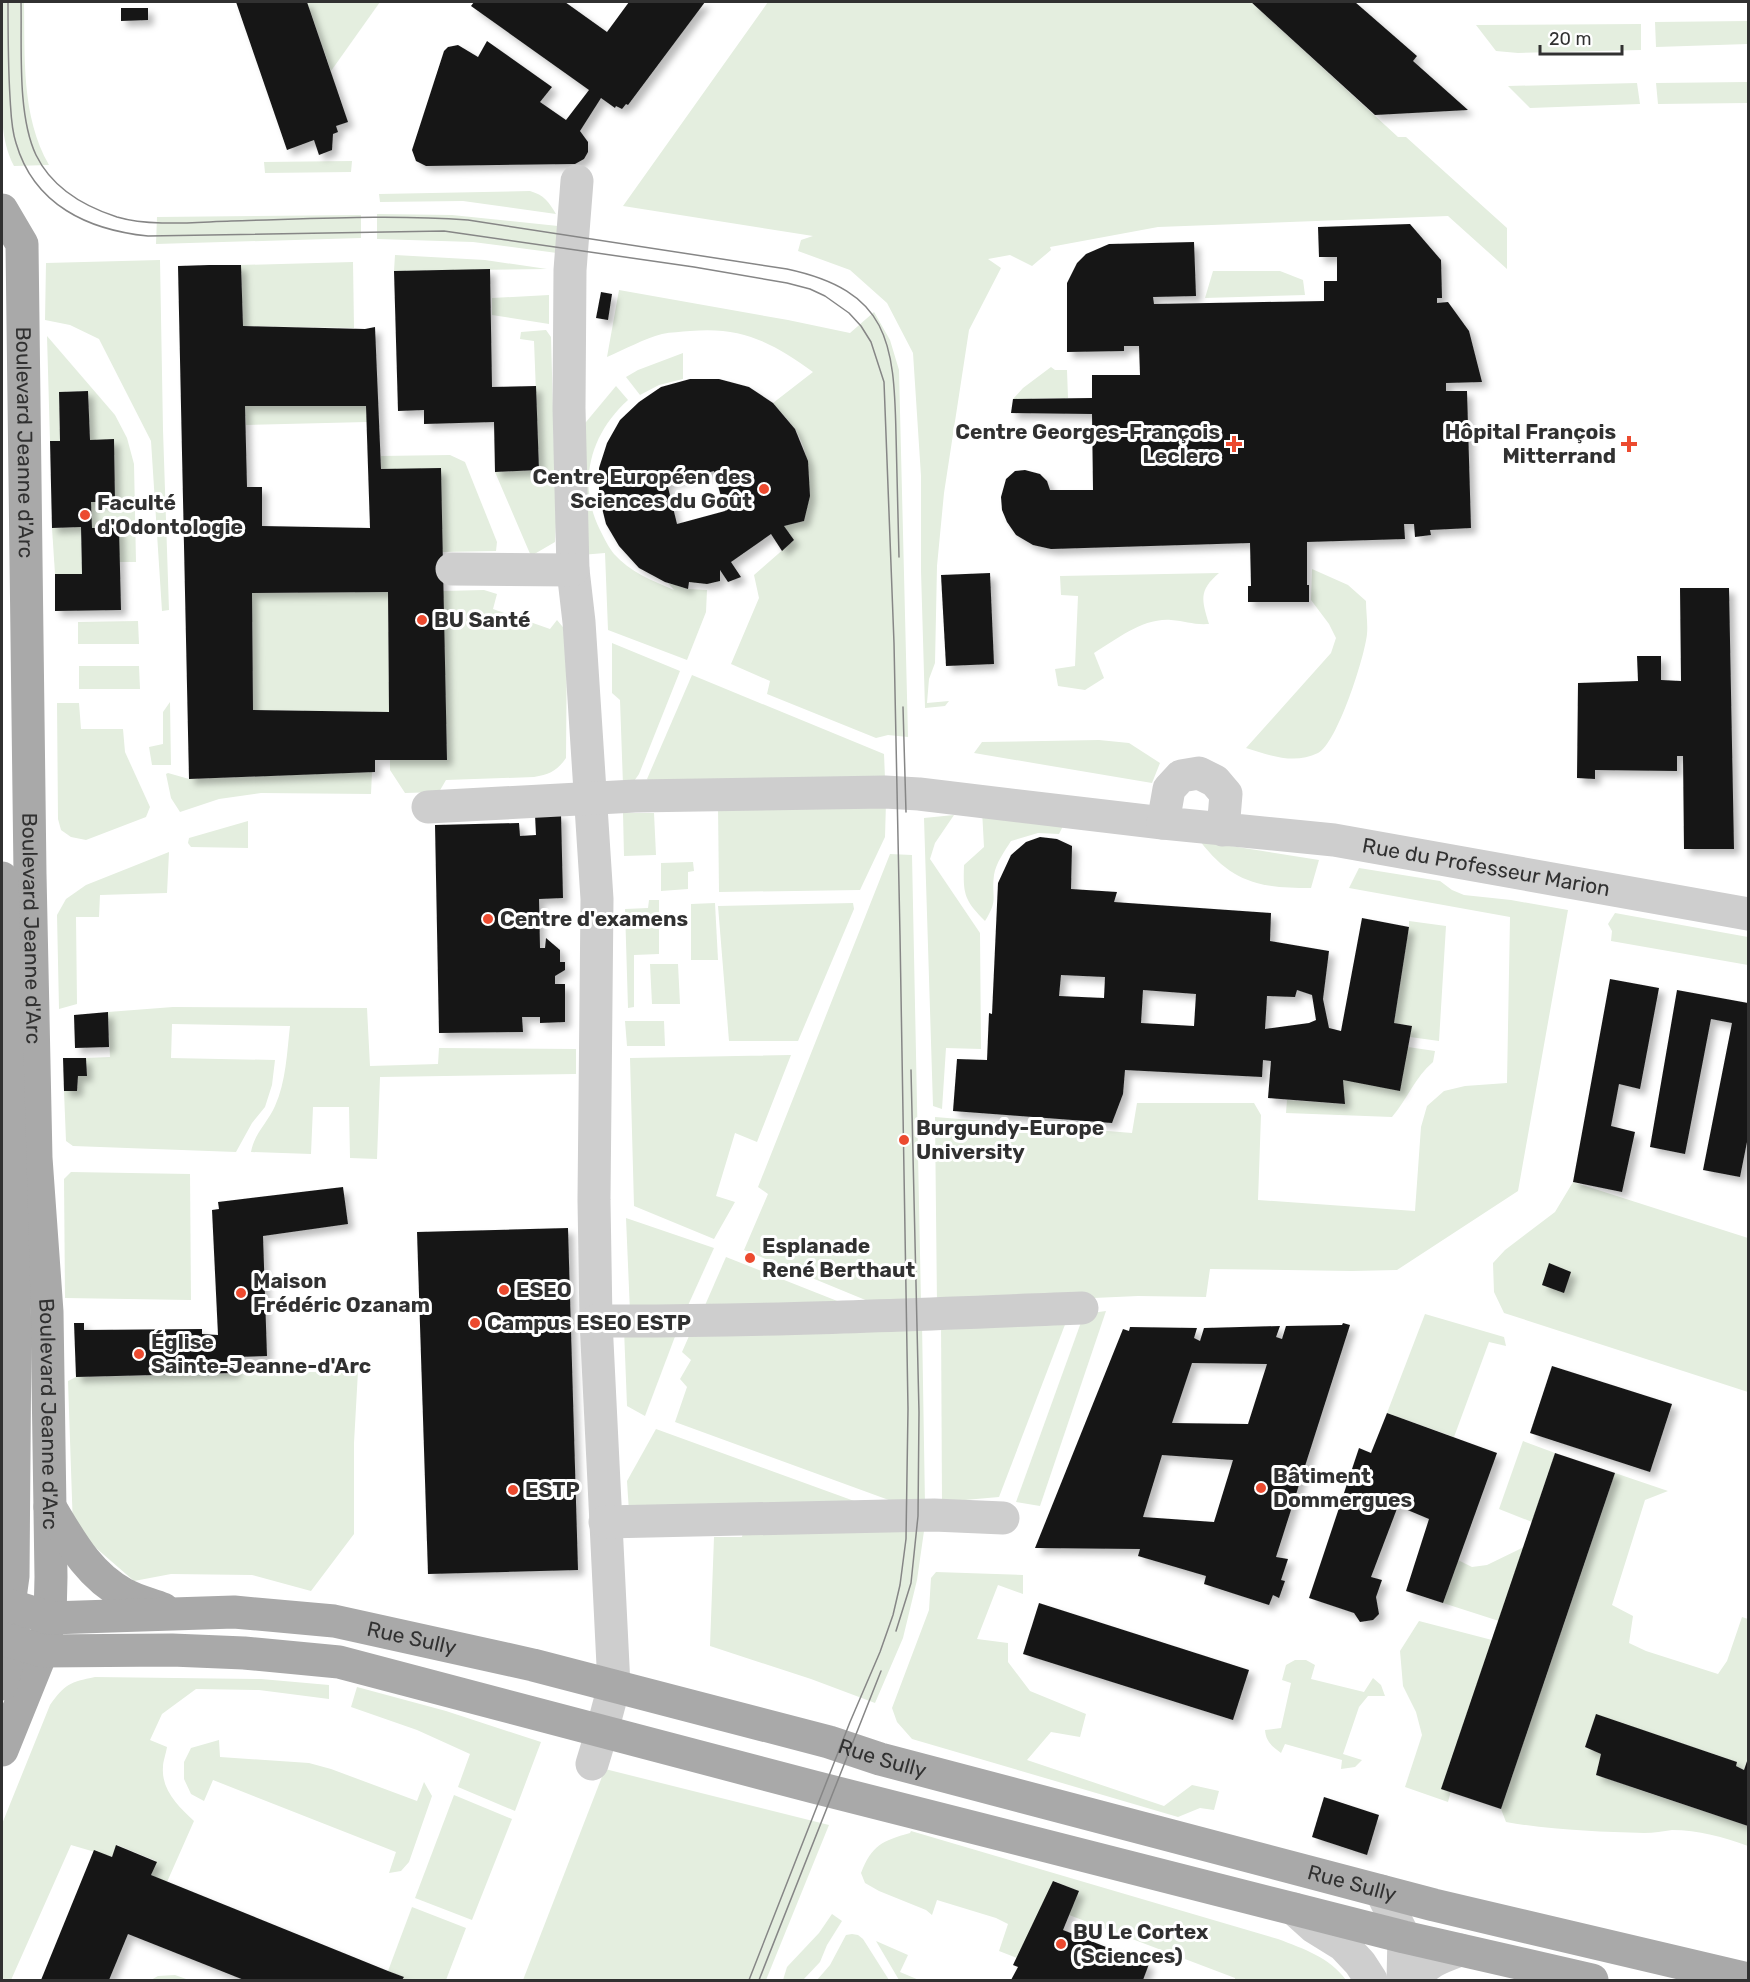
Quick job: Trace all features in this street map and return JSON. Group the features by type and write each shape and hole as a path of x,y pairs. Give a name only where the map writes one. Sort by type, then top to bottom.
{"main road":[{"name":"Boulevard Jeanne d'Arc","path":"2,210 22,244 36,1158 47,1312 50,1507 19,1625"},
{"name":"Boulevard Jeanne d'Arc","path":"2,878 15,1334 13,1576 19,1625"},
{"path":"50,1507 90,1569 123,1594 173,1613"},
{"name":"Rue Sully","path":"19,1625 173,1613 234,1612 334,1621 533,1665 1382,1891 1749,1979"},
{"path":"2,1684 19,1625"},
{"path":"2,1750 19,1625"},
{"name":"Rue Sully","path":"19,1625 172,1650 244,1653 339,1662 1404,1937 1592,1980"}],"street":[{"path":"577,181 570,270 569,408 573,570 579,622 597,899 594,1200 596,1321 614,1686 592,1764"},
{"path":"452,569 573,570"},
{"path":"1163,823 1169,789 1181,776 1199,773 1215,781 1226,794 1222,830"},
{"name":"Rue du Professeur Marion","path":"428,807 635,796 885,792 1222,830 1334,840 1749,914"},
{"path":"596,1321 886,1317 1082,1308"},
{"path":"605,1522 934,1515 1003,1518"},
{"path":"1382,1891 1404,1937 1403,1980"},
{"path":"1294,1909 1314,1927 1343,1945 1360,1963 1371,1980"},
{"path":"1415,1980 1421,1969 1434,1960 1460,1950"}],"green space":[{"path":"2,2 24,2 26,86 29,106 33,127 49,165 14,166 6,146 2,114"},
{"path":"307,2 380,2 331,71"},
{"path":"768,2 1251,2 1398,137 1406,137 1507,228 1507,269 1448,216 1158,227 1050,247 1051,250 1032,266 1010,255 988,259 1001,268 969,330 944,493 937,566 935,663 929,679 927,703 949,701 945,706 925,708 921,476 913,353 887,303 850,270 798,251 801,240 813,236 623,206"},
{"path":"1748,21 1748,44 1656,47 1655,22"},
{"path":"1641,24 1641,50 1518,53 1496,51 1476,25"},
{"path":"1748,82 1748,103 1658,104 1656,83"},
{"path":"1637,83 1640,104 1530,108 1508,86"},
{"path":"352,161 351,172 265,173 264,162"},
{"path":"530,191 546,200 556,214 463,201 380,202 379,194"},
{"path":"377,214 452,215 558,226 557,253 473,242 377,239"},
{"path":"361,215 361,238 156,244 157,217"},
{"path":"395,255 485,260 547,269 394,271"},
{"path":"160,260 169,610 162,611 151,441 99,339 70,325 45,320 46,263"},
{"path":"353,262 354,328 243,326 241,265"},
{"path":"1213,271 1280,271 1303,280 1305,295 1205,298"},
{"path":"619,290 850,333 874,312 890,340 899,370 908,737 888,735 876,738 767,694 770,681 731,664 759,598 754,575 794,540 784,526 804,521 809,486 805,451 795,429 773,403 813,372 770,345 726,331 662,334 607,357"},
{"path":"549,295 549,324 492,315 492,298"},
{"path":"546,330 551,337 555,542 531,556 495,472 539,470 534,341 520,339 521,332"},
{"path":"47,336 115,415 127,438 134,464 136,562 119,562 92,528 91,502 115,502 114,440 90,440 88,391 59,392 60,441 50,441"},
{"path":"683,353 683,379 659,385 640,395 626,377 638,370"},
{"path":"1051,367 1055,370 1067,370 1068,398 1013,399 1023,388"},
{"path":"616,386 628,400 604,428 596,444 589,478 589,495 593,513 612,552 634,571 674,590 668,583 688,589 707,590 706,612 687,660 608,630 605,553 581,555 581,428"},
{"path":"245,406 366,406 367,422 246,425"},
{"path":"450,455 465,462 497,542 496,551 443,552 381,469 381,456"},
{"path":"81,527 82,574 55,574 52,528"},
{"path":"1312,569 1348,585 1366,601 1367,634 1349,698 1325,746 1318,753 1309,757 1282,758 1246,748 1331,653 1336,638 1329,624 1311,600"},
{"path":"1219,573 1208,585 1204,596 1209,624 1160,620 1140,626 1094,653 1104,678 1085,690 1058,686 1055,669 1075,666 1078,596 1061,595 1060,576"},
{"path":"484,590 497,594 493,609 550,629 557,620 567,632 566,758 556,769 540,776 446,780 439,792 405,793 390,770 390,759 447,760 443,591"},
{"path":"388,592 389,712 253,710 252,593"},
{"path":"138,621 139,644 78,644 78,622"},
{"path":"612,643 680,671 639,774 632,784 623,785 620,700 612,693"},
{"path":"79,666 139,666 140,689 79,689"},
{"path":"692,675 884,754 885,778 654,786 647,779"},
{"path":"170,702 171,765 152,765 149,747 163,744 163,712"},
{"path":"57,703 79,703 81,729 123,729 125,752 150,807 146,817 86,840 71,837 61,830 58,819"},
{"path":"1099,740 1129,743 1160,763 1152,783 974,753 982,742"},
{"path":"372,772 371,794 261,793 219,799 180,812 171,798 166,774 189,779"},
{"path":"886,802 885,837 860,890 719,892 718,806"},
{"path":"982,810 1067,818 1059,834 1038,833 1011,841 995,871 993,903 985,921 969,902 964,883 964,865 984,847"},
{"path":"623,813 654,813 656,855 624,856"},
{"path":"954,815 935,843 930,859 980,933 981,1049 946,1048 942,1109 933,1106 924,818"},
{"path":"248,821 248,848 191,847 188,843 189,838"},
{"path":"1200,841 1319,860 1311,888 1277,887 1248,880 1224,866"},
{"path":"169,852 167,893 100,895 99,917 76,917 77,1004 59,1009 57,915 66,899 86,885"},
{"path":"890,854 912,855 921,1303 880,1306 744,1250 768,1194 758,1187"},
{"path":"693,862 694,871 688,872 688,889 661,891 661,863"},
{"path":"1359,868 1440,881 1464,895 1568,910 1518,1191 1397,1270 1210,1269 1206,1297 1138,1296 937,1305 935,1117 1132,1133 1137,1103 1254,1103 1261,1115 1258,1200 1415,1211 1421,1127 1427,1106 1444,1091 1465,1086 1507,1083 1510,917 1349,888"},
{"path":"649,900 659,900 659,954 634,955 634,1007 628,1008 625,909 648,908"},
{"path":"715,903 718,960 691,960 691,904"},
{"path":"853,903 854,909 798,1041 729,1041 718,906"},
{"path":"1615,913 1748,937 1748,965 1611,941 1612,931 1608,924"},
{"path":"1409,921 1446,926 1439,1041 1410,1037 1411,1026 1394,1023"},
{"path":"650,964 678,964 680,1004 652,1004"},
{"path":"173,1007 367,1008 370,1066 438,1064 439,1048 576,1049 576,1074 380,1077 377,1159 350,1158 349,1107 313,1107 311,1154 251,1152 255,1139 279,1097 286,1067 290,1026 172,1024 171,1058 275,1060 272,1085 265,1107 252,1123 236,1152 73,1146 66,1141 64,1091 77,1091 78,1076 87,1075 86,1058 110,1057 108,1012"},
{"path":"625,1021 664,1021 665,1046 627,1046"},
{"path":"1408,1047 1435,1051 1433,1062 1421,1075 1392,1117 1286,1113 1287,1100 1344,1104 1343,1080"},
{"path":"791,1055 757,1142 735,1133 716,1196 735,1202 714,1239 634,1206 630,1058"},
{"path":"71,1172 190,1174 191,1300 65,1298 64,1179"},
{"path":"1573,1182 1748,1238 1748,1392 1504,1313 1494,1292 1493,1263 1505,1250 1555,1212"},
{"path":"626,1218 714,1248 685,1312 630,1312"},
{"path":"726,1257 855,1308 703,1310"},
{"path":"1071,1309 999,1497 942,1502 941,1319"},
{"path":"1106,1311 1040,1506 1016,1502 1084,1314"},
{"path":"1425,1314 1504,1337 1506,1346 1489,1342 1454,1437 1387,1413"},
{"path":"922,1323 925,1505 897,1503 675,1422 687,1387 680,1379 691,1360 682,1352 693,1327"},
{"path":"679,1326 645,1416 627,1406 624,1329"},
{"path":"358,1371 354,1443 354,1534 311,1591 252,1575 171,1574 134,1581 73,1528 68,1381 76,1377"},
{"path":"656,1429 857,1502 629,1512 627,1481"},
{"path":"1523,1441 1555,1453 1532,1522 1499,1509"},
{"path":"1615,1473 1668,1491 1645,1500 1612,1605 1633,1616 1629,1643 1646,1651 1718,1674 1727,1661 1742,1617 1748,1619 1748,1757 1744,1770 1736,1766 1737,1762 1596,1715 1585,1747 1601,1754 1596,1775 1748,1826 1748,1846 1691,1831 1610,1832 1523,1825 1506,1822 1501,1809"},
{"path":"925,1524 917,1580 903,1638 875,1703 710,1646 714,1537 742,1537 744,1528"},
{"path":"1524,1547 1499,1621 1443,1603 1458,1560 1472,1567 1487,1565"},
{"path":"936,1572 1023,1575 1023,1594 998,1585 977,1639 1008,1643 1008,1662 1030,1691 1086,1714 1080,1737 1051,1732 1027,1760 1164,1806 1192,1785 1219,1791 1214,1810 1200,1808 1178,1817 912,1739 897,1722 892,1708 929,1610 931,1578"},
{"path":"1419,1621 1492,1640 1448,1802 1405,1787 1422,1735 1416,1712 1403,1686 1400,1651"},
{"path":"1295,1660 1306,1660 1315,1665 1311,1679 1364,1692 1373,1678 1381,1685 1385,1696 1368,1696 1359,1707 1343,1754 1362,1760 1355,1767 1341,1769 1342,1760 1285,1744 1281,1753 1268,1741 1265,1730 1281,1728 1291,1683 1282,1680 1286,1665"},
{"path":"95,1677 261,1679 329,1685 329,1699 259,1690 196,1689 162,1714 150,1740 167,1747 163,1765 165,1783 177,1804 194,1821 167,1882 151,1875 156,1861 117,1845 112,1857 71,1845 11,1980 2,1980 2,1824 50,1705 69,1685"},
{"path":"357,1687 446,1711 541,1742 515,1811 458,1787 470,1754 417,1730 351,1707"},
{"path":"219,1740 220,1757 309,1763 417,1801 424,1782 432,1796 409,1862 401,1871 389,1873 396,1852 213,1780 204,1801 191,1794 184,1779 184,1762 191,1748"},
{"path":"605,1769 829,1825 766,1980 523,1980"},
{"path":"454,1795 512,1819 472,1920 415,1898"},
{"path":"911,1831 1278,1939 1324,1960 1346,1980 1235,1980 1235,1978 1069,1915 1078,1891 1054,1881 1017,1958 999,1951 1008,1924 996,1918 937,1900 932,1915 926,1910 865,1883 861,1873 874,1850 885,1842"},
{"path":"412,1907 466,1928 446,1980 402,1980 403,1977 388,1971"},
{"path":"832,1914 842,1921 827,1945 820,1962 803,1980 783,1980 787,1967 819,1933"},
{"path":"852,1934 863,1939 889,1980 817,1980 830,1965 846,1935"},
{"path":"876,1941 908,1955 900,1972 919,1980 899,1980"},
{"path":"175,1975 189,1980 151,1980 158,1976"}],"building":[{"path":"236,2 307,2 348,122 336,126 338,132 333,134 332,150 319,155 314,140 287,150"},
{"path":"474,2 565,2 607,32 629,2 705,2 628,105 626,104 622,109 616,106 615,108 601,98 580,131 588,142 588,152 584,159 575,164 426,166 416,161 412,150 444,51 448,47 458,45 478,57 487,41 552,87 540,102 566,120 589,90 471,6"},
{"path":"1251,2 1355,2 1417,56 1413,61 1468,110 1375,115"},
{"path":"121,8 148,8 148,20 121,21"},
{"path":"1410,224 1441,260 1442,298 1437,298 1437,303 1448,302 1469,331 1482,382 1446,383 1446,391 1467,391 1471,528 1430,530 1431,535 1415,537 1414,524 1404,524 1405,539 1307,542 1309,602 1248,602 1248,586 1251,586 1250,543 1051,549 1033,545 1016,535 1002,510 1001,497 1006,479 1015,471 1025,470 1040,474 1047,481 1050,490 1093,490 1092,414 1011,413 1013,399 1092,398 1092,375 1140,375 1139,346 1124,346 1124,351 1067,352 1067,283 1077,263 1086,254 1109,244 1194,242 1196,296 1153,297 1154,304 1324,301 1324,281 1337,281 1337,257 1319,257 1318,227"},
{"path":"241,265 243,326 365,329 375,327 381,469 441,468 447,760 375,760 375,772 189,779 178,266","holes":["245,406 366,406 370,528 262,526 262,487 247,487","388,592 389,712 253,710 252,593"]},
{"path":"490,269 492,387 536,386 539,470 495,472 494,422 424,424 424,410 398,411 394,271"},
{"path":"601,292 612,294 608,320 596,318"},
{"name":"Centre Européen des Sciences du Goût","path":"690,379 719,379 749,387 773,403 795,429 808,461 810,496 804,521 784,526 794,540 782,551 771,534 731,562 741,577 728,582 720,570 720,581 707,584 689,582 688,589 665,582 639,568 619,546 606,524 599,496 599,468 607,443 620,420 639,402 661,387","holes":["714,471 725,511 677,524 667,483"]},
{"path":"88,391 90,440 114,439 115,502 91,502 92,528 119,528 121,610 55,611 55,574 82,574 81,527 52,528 50,441 60,441 59,392"},
{"path":"990,573 994,664 946,666 941,575"},
{"path":"1680,588 1729,588 1734,849 1684,849 1683,756 1677,756 1677,771 1595,770 1595,779 1577,778 1578,683 1638,681 1637,656 1661,656 1661,680 1681,681"},
{"name":"Centre d'examens","path":"561,814 563,898 539,899 540,948 545,948 546,938 560,950 560,962 565,962 565,970 555,976 555,984 565,984 565,1022 540,1023 540,1017 522,1017 523,1032 439,1033 435,825 519,823 520,836 536,835 535,815"},
{"path":"1040,837 1057,839 1072,846 1071,889 1117,892 1114,902 1271,913 1270,941 1329,951 1323,999 1329,1028 1341,1031 1362,918 1409,927 1394,1023 1412,1026 1400,1091 1343,1080 1345,1104 1268,1098 1271,1061 1263,1060 1262,1077 1125,1070 1123,1094 1112,1123 953,1111 957,1059 987,1060 989,1013 992,1014 998,883 1011,855 1026,842","holes":["1061,975 1105,977 1104,998 1059,996","1143,990 1196,994 1194,1026 1141,1023","1297,990 1312,995 1316,1020 1265,1029 1267,996 1295,997"]},
{"path":"1610,979 1659,988 1640,1089 1619,1084 1611,1126 1635,1132 1622,1192 1573,1182"},
{"path":"1677,990 1748,1003 1748,1137 1740,1177 1703,1170 1732,1023 1711,1019 1685,1154 1650,1147"},
{"path":"108,1012 109,1047 75,1048 74,1015"},
{"path":"63,1058 86,1058 87,1076 78,1076 77,1091 64,1091"},
{"name":"Maison Frédéric Ozanam","path":"343,1187 348,1224 263,1236 267,1356 235,1357 235,1373 76,1377 74,1323 84,1323 84,1330 202,1329 202,1334 218,1335 212,1210 219,1209 218,1202"},
{"path":"568,1228 578,1570 428,1574 417,1232"},
{"path":"1549,1263 1571,1272 1564,1293 1542,1285"},
{"path":"1343,1323 1350,1325 1276,1557 1288,1559 1281,1580 1285,1581 1279,1598 1273,1595 1269,1605 1204,1584 1206,1576 1138,1556 1140,1549 1035,1548 1123,1329 1129,1331 1130,1327 1197,1328 1194,1338 1200,1341 1204,1328 1280,1326 1276,1337 1282,1339 1286,1326 1342,1325","holes":["1192,1363 1267,1364 1248,1424 1172,1423","1162,1455 1233,1460 1214,1522 1143,1517"]},
{"path":"1552,1366 1672,1404 1650,1472 1530,1433"},
{"path":"1387,1413 1497,1453 1443,1603 1406,1591 1429,1519 1398,1506 1371,1577 1382,1580 1376,1597 1379,1614 1373,1620 1360,1622 1354,1613 1309,1598 1359,1448 1371,1453"},
{"path":"1555,1453 1615,1473 1501,1809 1441,1789"},
{"path":"1039,1603 1249,1670 1233,1720 1023,1654"},
{"path":"1596,1714 1737,1762 1736,1766 1744,1770 1748,1758 1748,1826 1596,1775 1601,1754 1585,1747"},
{"path":"1324,1797 1379,1815 1367,1855 1312,1837"},
{"path":"116,1845 157,1862 151,1875 404,1977 402,1980 244,1980 128,1934 109,1980 41,1980 94,1850 112,1857"},
{"name":"BU Le Cortex (Sciences)","path":"1053,1881 1079,1891 1063,1930 1149,1964 1143,1980 1011,1980 1018,1967 1013,1965"}],"tram line":[{"path":"8,2 8,61 12,126 24,165 50,198 66,210 105,228 148,236 444,231 694,267 810,289 825,296 849,313 871,342 884,382 894,643 908,1409 906,1539 900,1585 893,1615 880,1652 850,1722 749,1980"},
{"path":"21,2 23,101 30,139 36,155 51,177 70,194 92,207 117,217 144,222 174,223 379,217 468,220 787,269 821,279 847,291 866,307 879,325 888,347 895,401 899,557"},
{"path":"903,707 906,812"},
{"path":"896,1631 911,1583 918,1516 919,1412 911,1070"},
{"path":"759,1980 881,1671"}],"place":[{"name":"Centre Georges-François Leclerc","path":"1234,444"},
{"name":"Hôpital François Mitterrand","path":"1629,444"},
{"name":"Centre Européen des Sciences du Goût","path":"764,489"},
{"name":"Faculté d'Odontologie","path":"85,515"},
{"name":"BU Santé","path":"422,620"},
{"name":"Centre d'examens","path":"488,919"},
{"name":"Burgundy-Europe University","path":"904,1140"},
{"name":"Esplanade René Berthaut","path":"750,1258"},
{"name":"ESEO","path":"504,1290"},
{"name":"Maison Frédéric Ozanam","path":"241,1293"},
{"name":"Campus ESEO ESTP","path":"475,1323"},
{"name":"Église Sainte-Jeanne-d'Arc","path":"139,1354"},
{"name":"Bâtiment Dommergues","path":"1261,1488"},
{"name":"ESTP","path":"513,1490"},
{"name":"BU Le Cortex (Sciences)","path":"1061,1944"}]}
